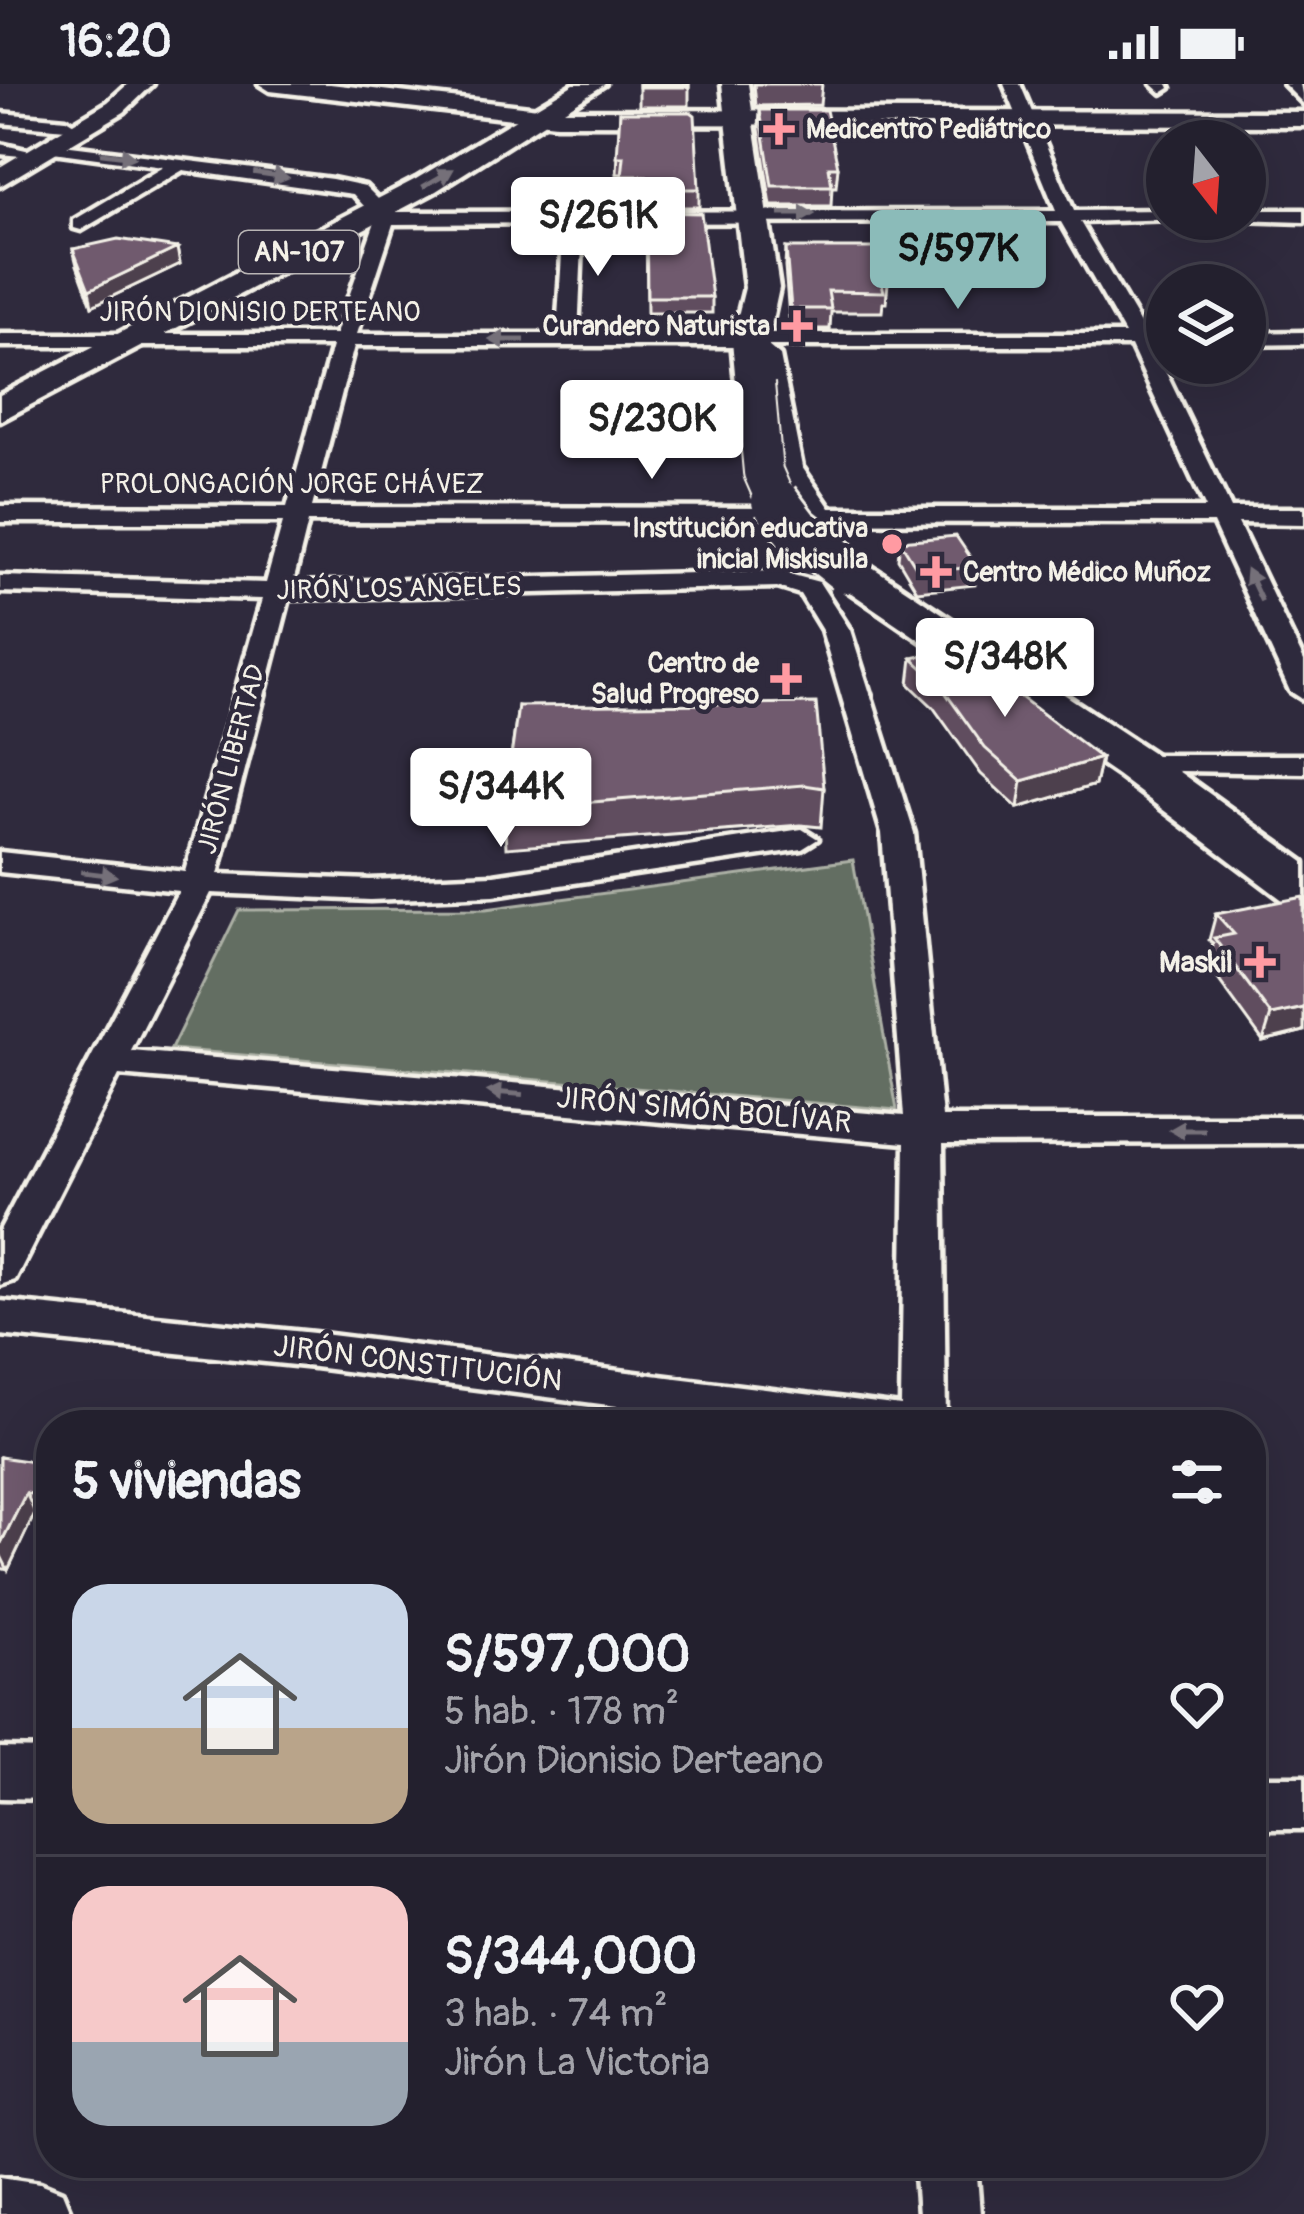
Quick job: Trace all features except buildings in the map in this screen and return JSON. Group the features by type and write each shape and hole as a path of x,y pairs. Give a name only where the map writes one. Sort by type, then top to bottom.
{"highway":[{"path":"706,84 724,117 752,214 762,288 751,356 761,478 767,493 804,536 857,577 1135,764 1304,890"},
{"path":"713,156 735,84"},
{"path":"718,204 723,251"},
{"path":"726,288 751,356"}],"main road":[{"name":"AN-107","path":"0,374 66,339 375,206 444,136 520,84"},
{"name":"AN-107","path":"0,410 542,116 592,84"}],"street":[{"path":"0,178 59,135 116,107 142,84"},
{"path":"270,84 542,116 1304,118"},
{"path":"1012,84 1067,216 1139,340 1304,691"},
{"path":"1292,84 1304,99"},
{"path":"0,118 375,206 574,214 718,204 752,214 1146,216"},
{"path":"0,149 20,151"},
{"path":"81,224 182,163"},
{"name":"JIRÓN LIBERTAD","path":"0,1269 198,886 345,340 375,206"},
{"path":"567,340 574,214"},
{"path":"1266,216 1304,216"},
{"path":"1266,339 1304,338"},
{"name":"JIRÓN DIONISIO DERTEANO","path":"0,340 567,340 751,356 1146,340"},
{"path":"751,356 770,356 790,467 822,515"},
{"name":"PROLONGACIÓN JORGE CHÁVEZ","path":"0,514 1304,516"},
{"path":"857,577 836,630 898,833 923,1131 923,1410"},
{"name":"JIRÓN LOS ANGELES","path":"0,584 276,591 797,582 809,588 836,630"},
{"path":"1135,764 1304,764"},
{"path":"0,862 271,891 491,886 802,839"},
{"name":"JIRÓN SIMÓN BOLÍVAR","path":"105,1061 923,1131 1304,1130"},
{"name":"JIRÓN CONSTITUCIÓN","path":"0,1318 314,1350 788,1410"},
{"path":"0,1773 36,1774"},
{"path":"1266,1803 1304,1803"},
{"path":"946,2178 949,2214"},
{"path":"0,2208 40,2214"}],"green space":[{"path":"853,860 897,1110 171,1049 239,910 486,909"}],"place":[{"name":"Medicentro Pediátrico","path":"779,129"},
{"name":"Curandero Naturista","path":"797,326"},
{"name":"Institución educativa inicial Miskisulla","path":"892,544"},
{"name":"Centro Médico Muñoz","path":"936,572"},
{"name":"Centro de Salud Progreso","path":"786,679"},
{"name":"Maskil","path":"1260,962"}]}
